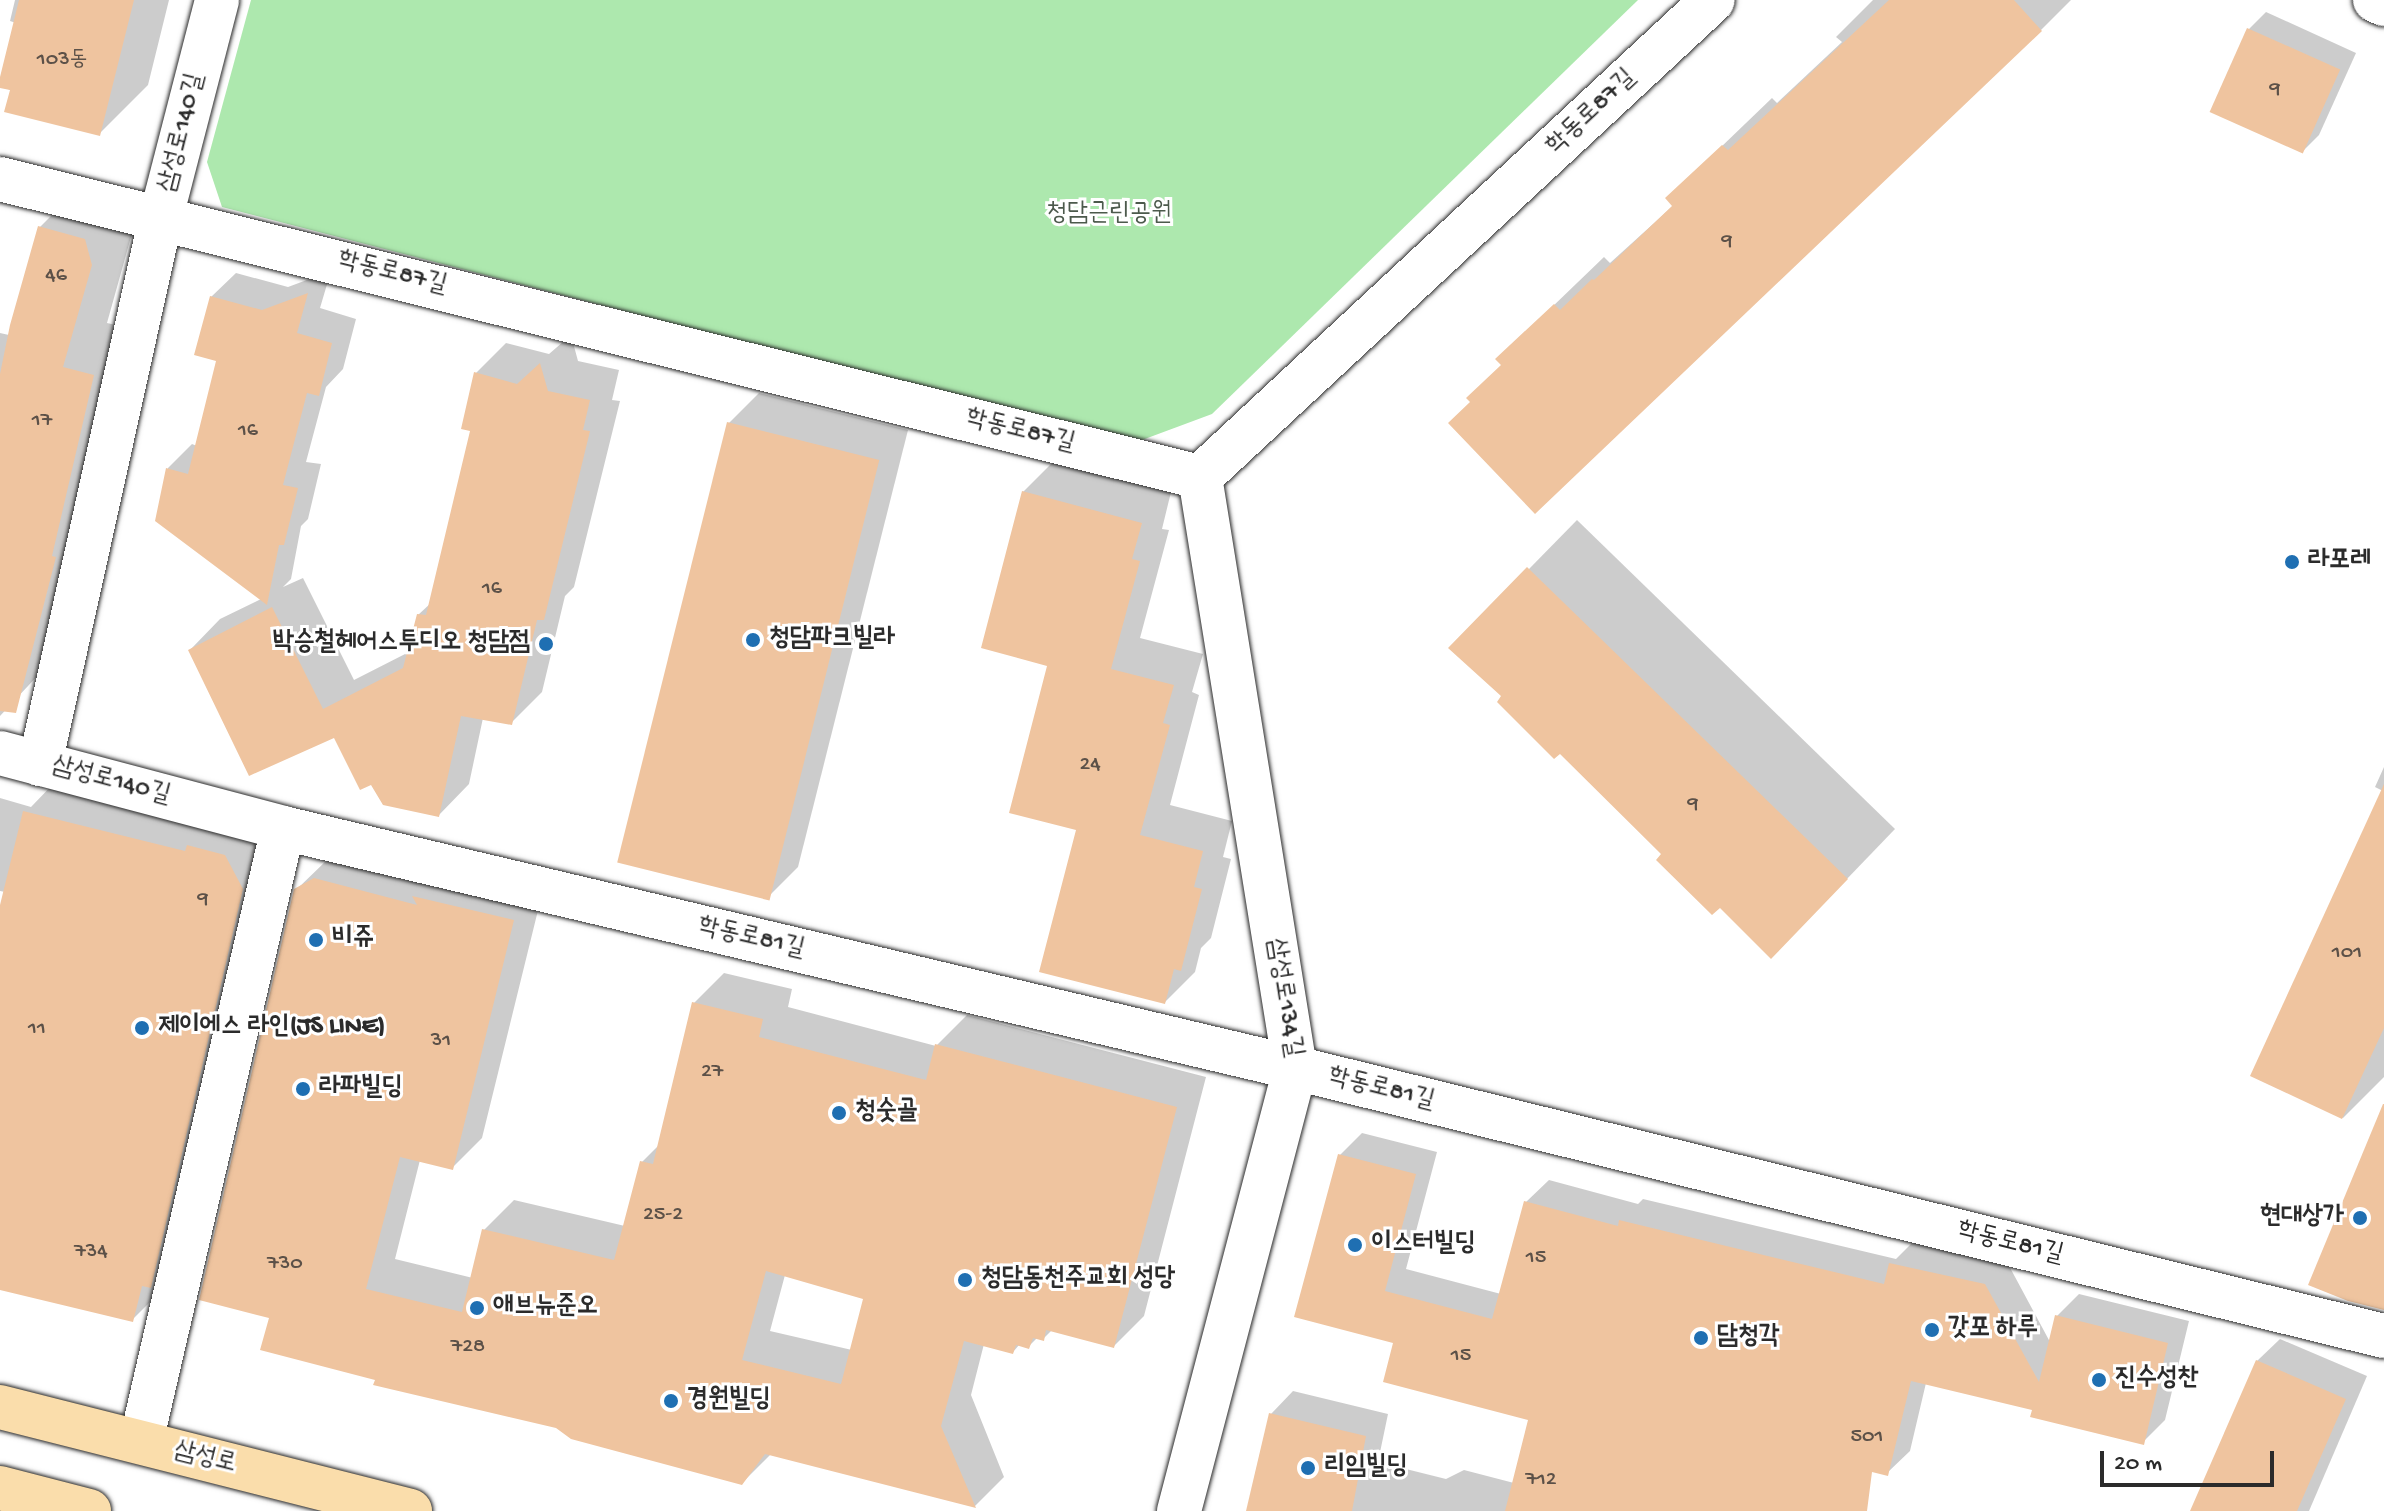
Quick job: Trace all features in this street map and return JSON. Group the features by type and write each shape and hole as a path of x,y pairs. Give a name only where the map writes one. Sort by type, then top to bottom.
{"main road":[{"name":"삼성로","path":"0,1407 410,1511"},
{"path":"0,1488 89,1511"}],"street":[{"name":"삼성로140길","path":"217,0 20,759 283,828"},
{"name":"학동로87길","path":"0,179 1200,477 1713,0"},
{"path":"2375,0 2384,4"},
{"name":"삼성로134길","path":"1179,1511 1295,1068 1200,477"},
{"path":"141,1442 283,828"},
{"name":"학동로81길","path":"283,828 1295,1068 2384,1336"}],"green space":[{"name":"청담근린공원","path":"251,0 1638,0 1212,414 1134,443 222,207 207,162"}],"building":[{"path":"19,0 134,0 100,136 4,112 10,90 0,88 0,77"},
{"path":"1889,0 2014,0 2042,31 1535,514 1448,423 1470,402 1466,398 1501,365 1495,359 1554,304 1560,310 1594,280 1672,206 1665,198 1722,145 1728,150"},
{"path":"2247,28 2340,69 2303,154 2210,112"},
{"path":"38,226 85,239 92,265 63,367 94,375 52,556 56,557 16,713 0,711 0,374 10,325"},
{"path":"308,293 297,333 332,343 319,396 307,393 283,485 298,488 284,545 279,545 267,605 155,521 166,468 188,474 216,361 194,355 210,296 262,310"},
{"path":"540,363 548,391 590,400 583,430 590,431 544,620 537,620 512,725 461,716 439,817 383,805 371,785 360,790 334,738 249,776 188,650 272,607 323,709 403,668 417,614 426,615 470,431 461,429 474,372 517,384"},
{"name":"청담파크빌라","path":"727,422 879,460 770,900 617,863"},
{"path":"1022,491 1142,523 1132,559 1140,561 1111,669 1174,685 1163,723 1170,725 1140,835 1203,851 1194,887 1202,889 1181,971 1174,969 1165,1004 1039,972 1076,830 1009,813 1047,666 981,648"},
{"path":"1527,567 1848,879 1771,959 1720,908 1712,915 1656,860 1661,854 1560,754 1554,759 1497,702 1501,696 1448,648"},
{"path":"2384,784 2384,1028 2342,1119 2250,1076"},
{"path":"23,811 185,851 187,845 225,855 243,889 151,1288 142,1286 133,1322 0,1290 0,905"},
{"path":"314,878 417,905 412,896 514,920 453,1170 400,1157 366,1289 462,1312 482,1229 614,1260 640,1161 653,1164 692,1002 763,1019 759,1037 926,1080 935,1044 1177,1107 1114,1348 1046,1330 1044,1341 1033,1338 1029,1349 1016,1345 1013,1354 964,1341 941,1426 976,1508 765,1454 742,1485 571,1439 556,1428 373,1385 375,1380 260,1350 269,1318 199,1300 294,889","holes":["766,1271 863,1299 841,1384 742,1360"]},
{"name":"현대상가","path":"2383,1104 2384,1310 2348,1301 2308,1285"},
{"path":"1338,1154 1416,1174 1385,1291 1492,1319 1524,1201 1618,1226 1619,1220 1884,1284 1889,1263 1985,1284 2039,1382 2055,1315 2168,1343 2144,1445 2030,1417 2032,1410 1911,1381 1888,1476 1872,1472 1867,1511 1505,1511 1528,1420 1383,1382 1393,1343 1294,1317"},
{"path":"2256,1360 2346,1399 2297,1511 2190,1511"},
{"name":"리임빌딩","path":"1269,1413 1366,1436 1352,1511 1246,1511"}],"place":[{"name":"라포레","path":"2292,562"},
{"name":"청담파크빌라","path":"753,640"},
{"name":"박승철헤어스투디오 청담점","path":"546,644"},
{"name":"비쥬","path":"316,940"},
{"name":"제이에스 라인(JS LINE)","path":"142,1028"},
{"name":"라파빌딩","path":"303,1089"},
{"name":"청숫골","path":"839,1113"},
{"name":"현대상가","path":"2360,1218"},
{"name":"이스터빌딩","path":"1355,1245"},
{"name":"청담동천주교회 성당","path":"965,1280"},
{"name":"애브뉴준오","path":"477,1308"},
{"name":"갓포 하루","path":"1932,1330"},
{"name":"담청각","path":"1701,1338"},
{"name":"진수성찬","path":"2099,1380"},
{"name":"경원빌딩","path":"671,1401"},
{"name":"리임빌딩","path":"1308,1468"}]}
